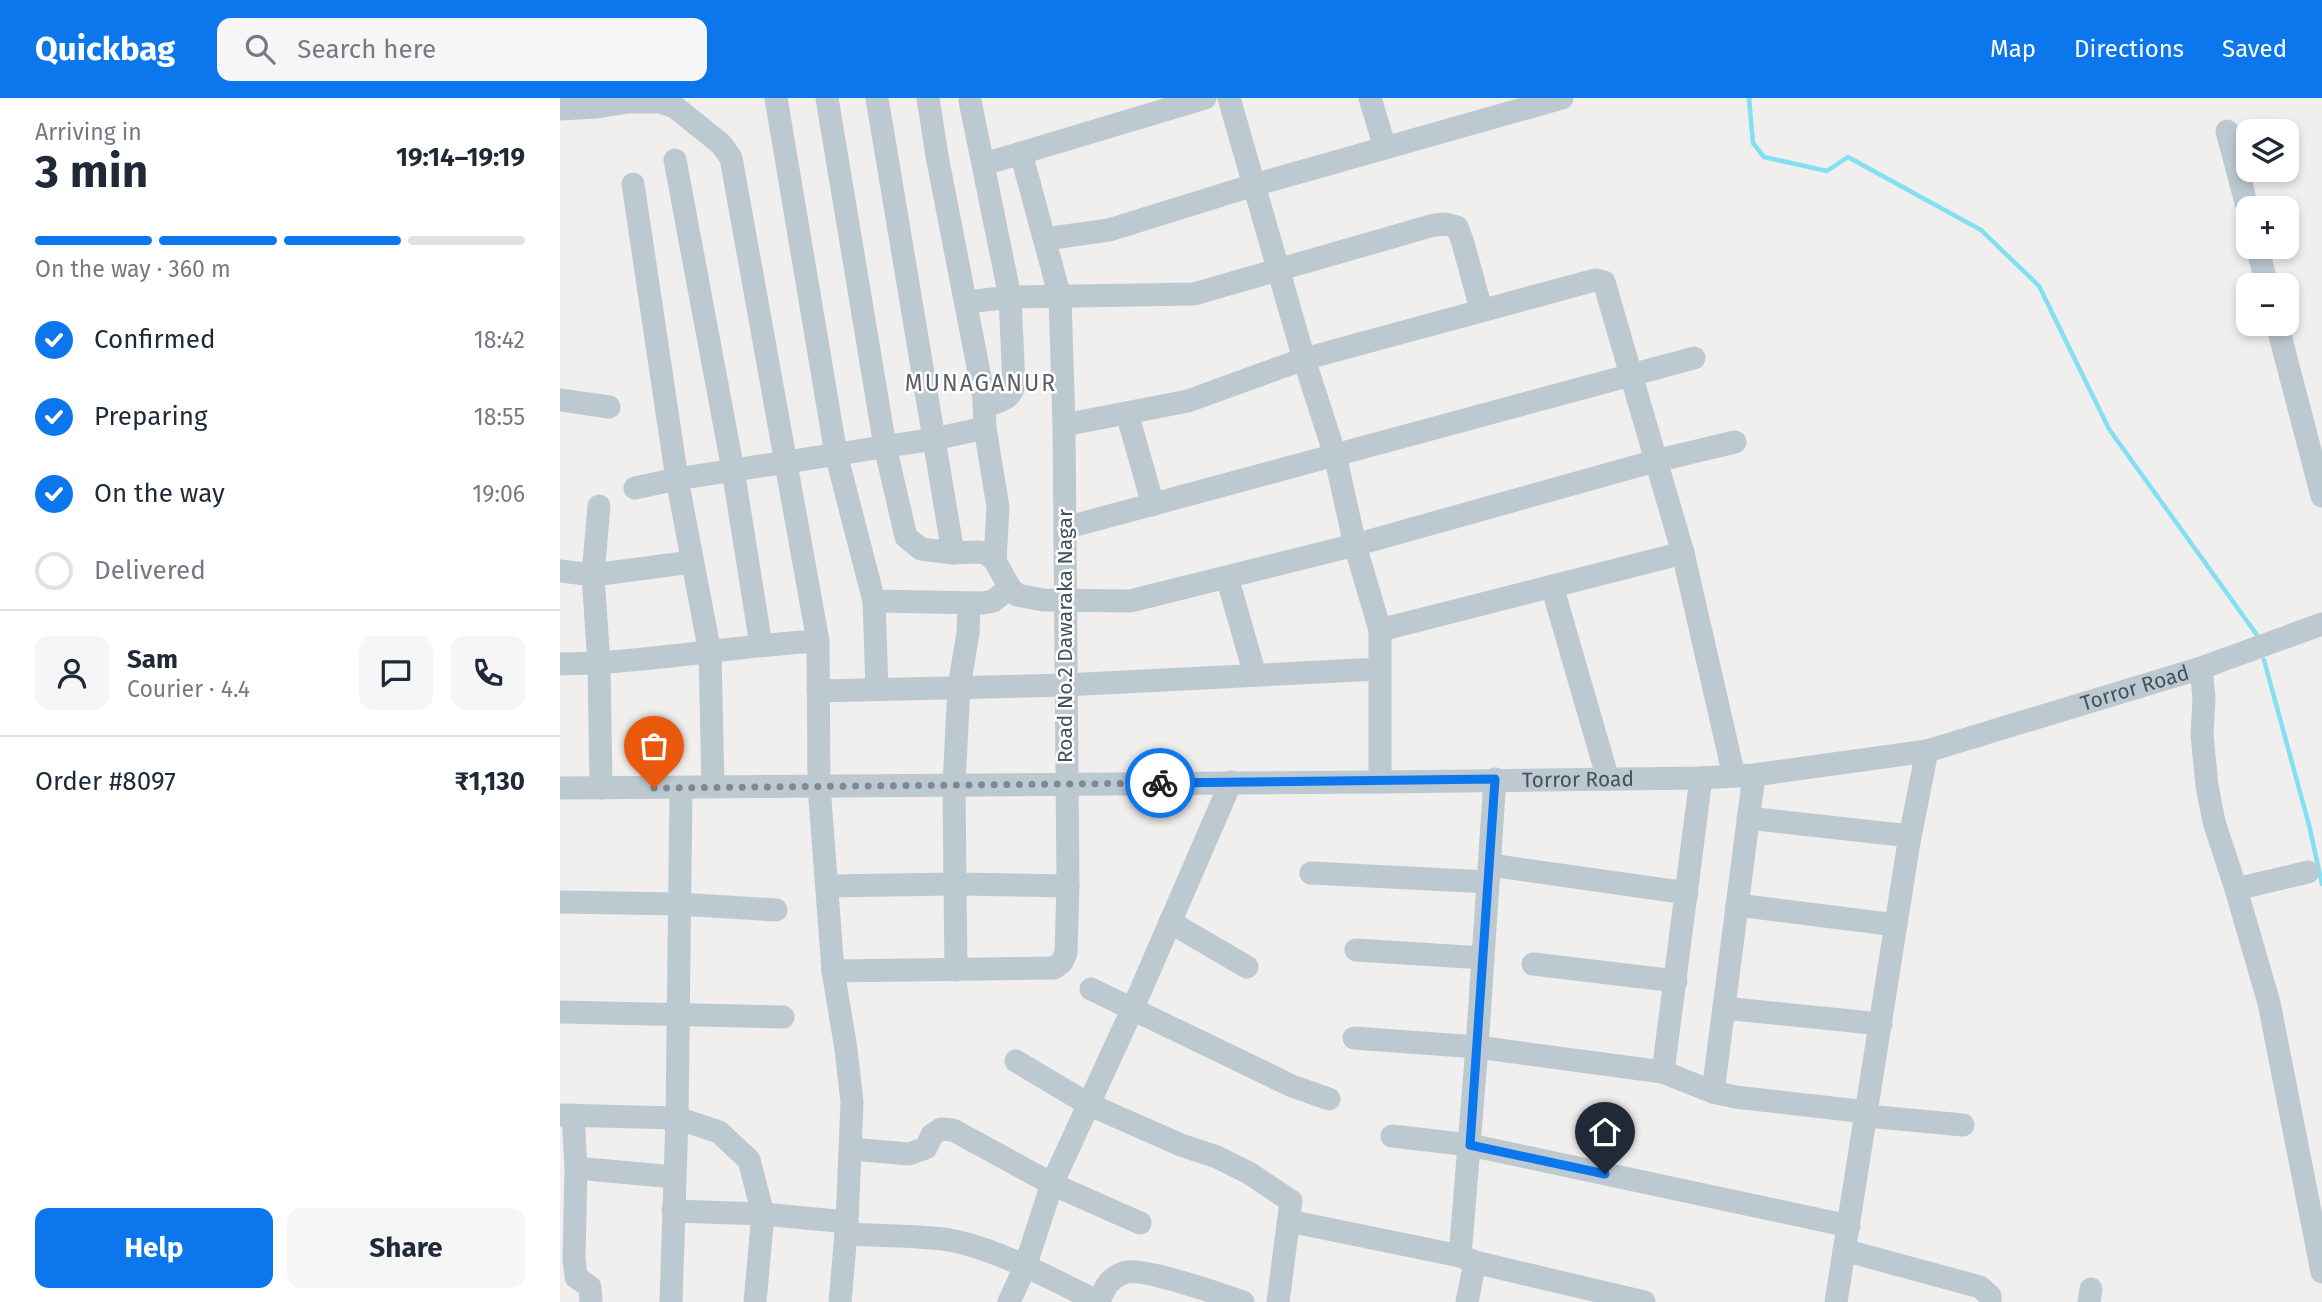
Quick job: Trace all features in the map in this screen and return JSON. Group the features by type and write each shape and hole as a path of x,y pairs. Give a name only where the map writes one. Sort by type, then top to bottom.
{"street":[{"path":"560,109 572,98"},
{"path":"776,98 836,454 874,601 877,690"},
{"path":"827,98 885,446 906,537 921,549 953,554 988,554 1017,595 1065,601 1130,601 1355,545 1655,461 1735,442"},
{"path":"877,98 953,554"},
{"path":"928,98 967,302 998,508 995,561"},
{"path":"984,163 1023,159 1205,98"},
{"path":"1229,98 1304,359 1335,455 1355,545 1380,630 1380,782"},
{"path":"1370,98 1385,148"},
{"path":"1045,239 1109,230 1254,185 1562,98"},
{"path":"635,488 934,439 984,417 1012,394 1014,385 1010,297 970,101"},
{"path":"560,109 628,102 660,102 675,107 721,144 731,158 818,641 819,786 833,971 852,1102 846,1228 839,1302"},
{"path":"2227,131 2244,196"},
{"name":"Road No.2 Dawaraka Nagar","path":"833,971 1055,968 1066,953 1068,886 1065,425 1060,297 1023,159"},
{"path":"675,160 733,470 761,645"},
{"path":"633,184 677,479 710,653 713,787"},
{"path":"967,302 1010,297 1194,293 1434,225 1446,224 1457,227 1480,309"},
{"path":"1065,425 1188,401 1304,359 1480,309 1600,280 1607,287 1744,776 1748,818 1713,1092"},
{"path":"2280,336 2322,496"},
{"path":"1065,528 1694,358"},
{"path":"560,400 609,407"},
{"path":"1127,413 1153,505"},
{"path":"599,506 593,575 599,664 601,788"},
{"path":"1380,630 1683,553"},
{"path":"560,571 593,575 692,562"},
{"path":"1227,577 1255,675"},
{"path":"1552,586 1608,779"},
{"path":"874,601 993,601 1010,588"},
{"path":"956,970 954,784 959,687 970,603"},
{"name":"Torror Road","path":"560,788 1380,782 1744,776 1927,751 2201,668 2322,624"},
{"path":"560,664 599,664 818,641"},
{"path":"2201,668 2204,698 2202,735 2214,822 2269,1003 2322,1272"},
{"path":"818,691 1065,685 1380,669"},
{"path":"1836,1302 1910,836 1927,751"},
{"path":"1663,1072 1700,778"},
{"path":"1467,1302 1470,1145 1495,779"},
{"path":"1009,1302 1025,1267 1052,1184 1133,1009 1231,782"},
{"path":"671,1302 677,1118 681,788"},
{"path":"1748,818 1910,836"},
{"path":"2236,889 2308,872"},
{"path":"1311,873 1489,873 1687,893"},
{"path":"827,886 1068,886"},
{"path":"560,901 776,910"},
{"path":"1737,905 1896,925"},
{"path":"1170,922 1247,967"},
{"path":"1356,950 1483,958"},
{"path":"1532,964 1676,981"},
{"path":"1091,989 1292,1086 1329,1099"},
{"path":"1724,1008 1881,1024"},
{"path":"560,1012 783,1017"},
{"path":"1354,1038 1478,1047 1663,1072 1713,1092 1735,1097 1963,1125"},
{"path":"1016,1061 1088,1104 1181,1145 1217,1157 1249,1173 1291,1201 1278,1302"},
{"path":"590,1302 590,1287 576,1277 576,1168 567,1115 677,1118 719,1132 749,1160 763,1214 755,1302"},
{"path":"850,1149 909,1154 926,1148 932,1135 945,1129 967,1137 1052,1184 1140,1223"},
{"path":"1392,1136 1470,1145 1849,1226"},
{"path":"576,1168 674,1177"},
{"path":"673,1211 763,1214 846,1228 944,1239 975,1247 1025,1267 1099,1302 1105,1285 1129,1272 1179,1282 1243,1302"},
{"path":"1289,1221 1468,1259 1644,1302"},
{"path":"1844,1250 1980,1287 1990,1296 1990,1302"}],"waterway":[{"path":"1749,98 1753,143 1764,157 1827,171 1848,157 1981,230 2039,286 2109,429 2257,635"},
{"path":"2264,660 2309,825 2322,884"}],"way so far":[{"path":"654,788 1160,783"}],"district":[{"name":"MUNAGANUR","path":"981,383"}],"route":[{"path":"1160,783 1495,779 1470,1145 1605,1174"}]}
